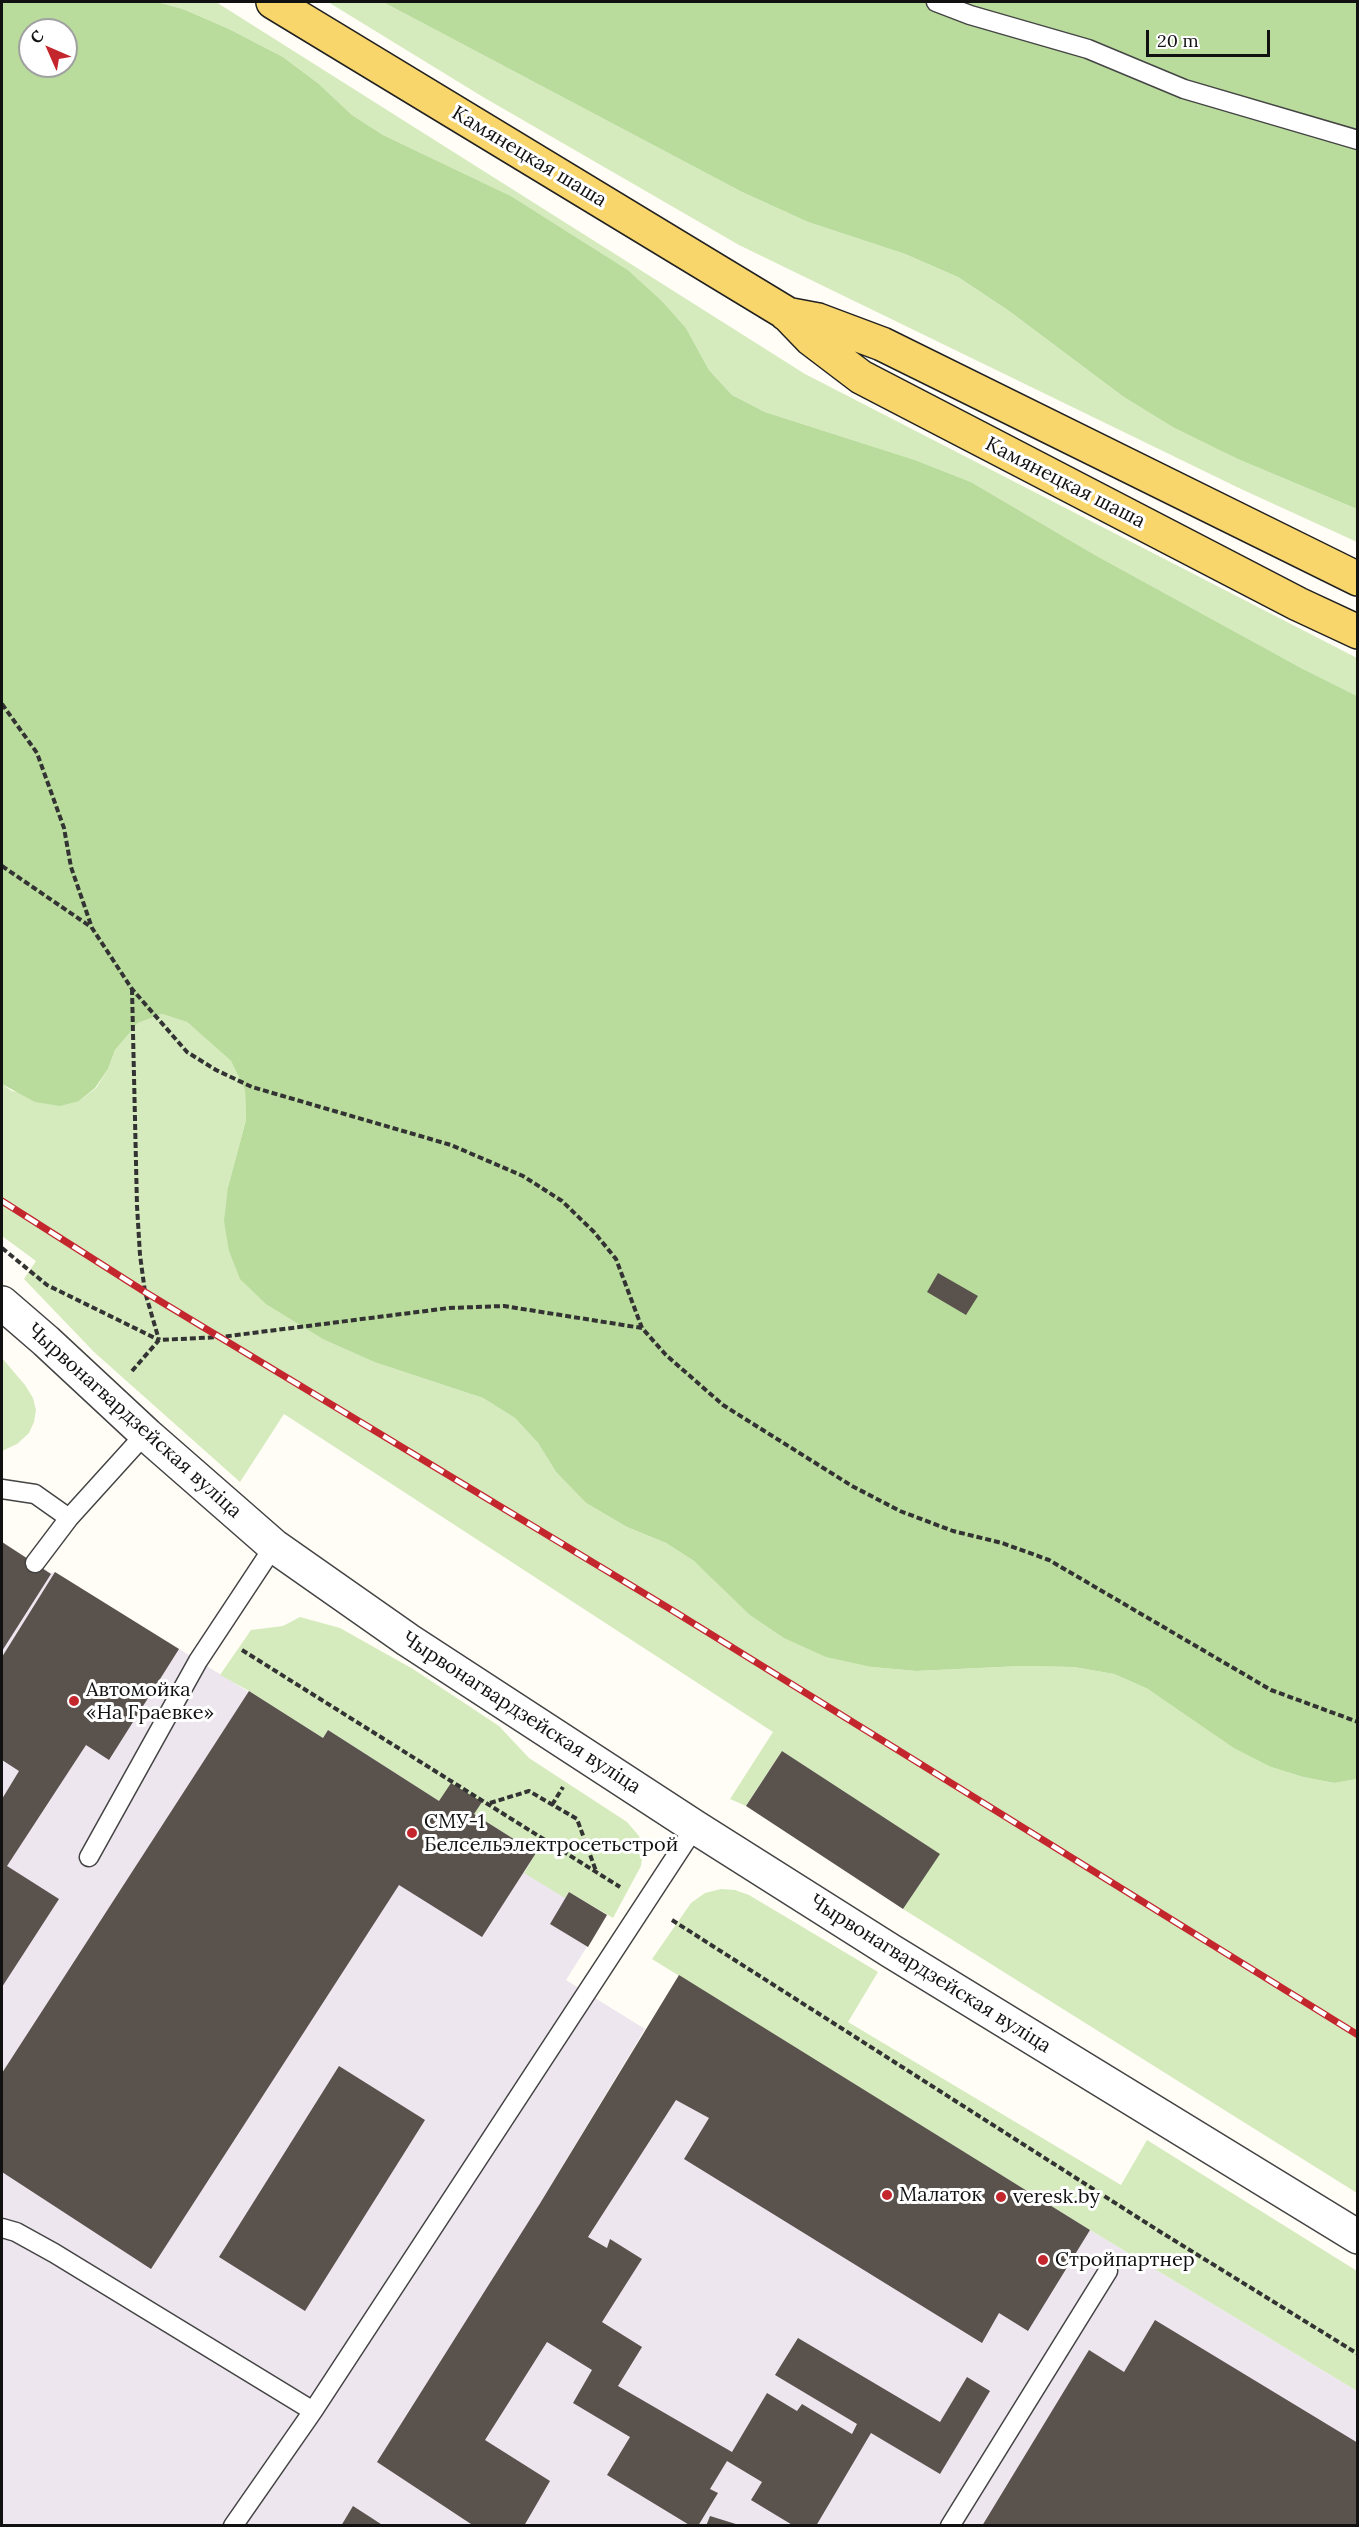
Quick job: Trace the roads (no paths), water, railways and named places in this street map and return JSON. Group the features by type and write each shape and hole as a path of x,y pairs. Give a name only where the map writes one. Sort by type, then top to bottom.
{"main road":[{"name":"Камянецкая шаша","path":"273,2 786,314 819,346 861,377 1298,604 1358,632"},
{"name":"Камянецкая шаша","path":"786,314 839,327 882,344 1358,579"}],"street":[{"name":"Чырвонагвардзейская вуліца","path":"2,1303 147,1435 274,1545 408,1640 695,1827 891,1951 1358,2237"}],"lane":[{"path":"936,2 970,15 1088,49 1184,89 1358,140"},
{"path":"35,1563 69,1518 136,1444 147,1435"},
{"path":"3,1492 35,1494 69,1518"},
{"path":"89,1857 198,1661 274,1545"},
{"path":"233,2526 313,2411 695,1827"},
{"path":"2,2229 16,2232 54,2253 313,2411"},
{"path":"950,2526 1108,2271"}],"railway":[{"path":"2,1201 145,1292 675,1612 1358,2035"}],"place":[{"name":"Автомойка «На Граевке»","path":"74,1701"},
{"name":"СМУ-1 Белсельэлектросетьстрой","path":"412,1833"},
{"name":"Малаток","path":"887,2195"},
{"name":"veresk.by","path":"1001,2197"},
{"name":"Стройпартнер","path":"1043,2260"}]}
